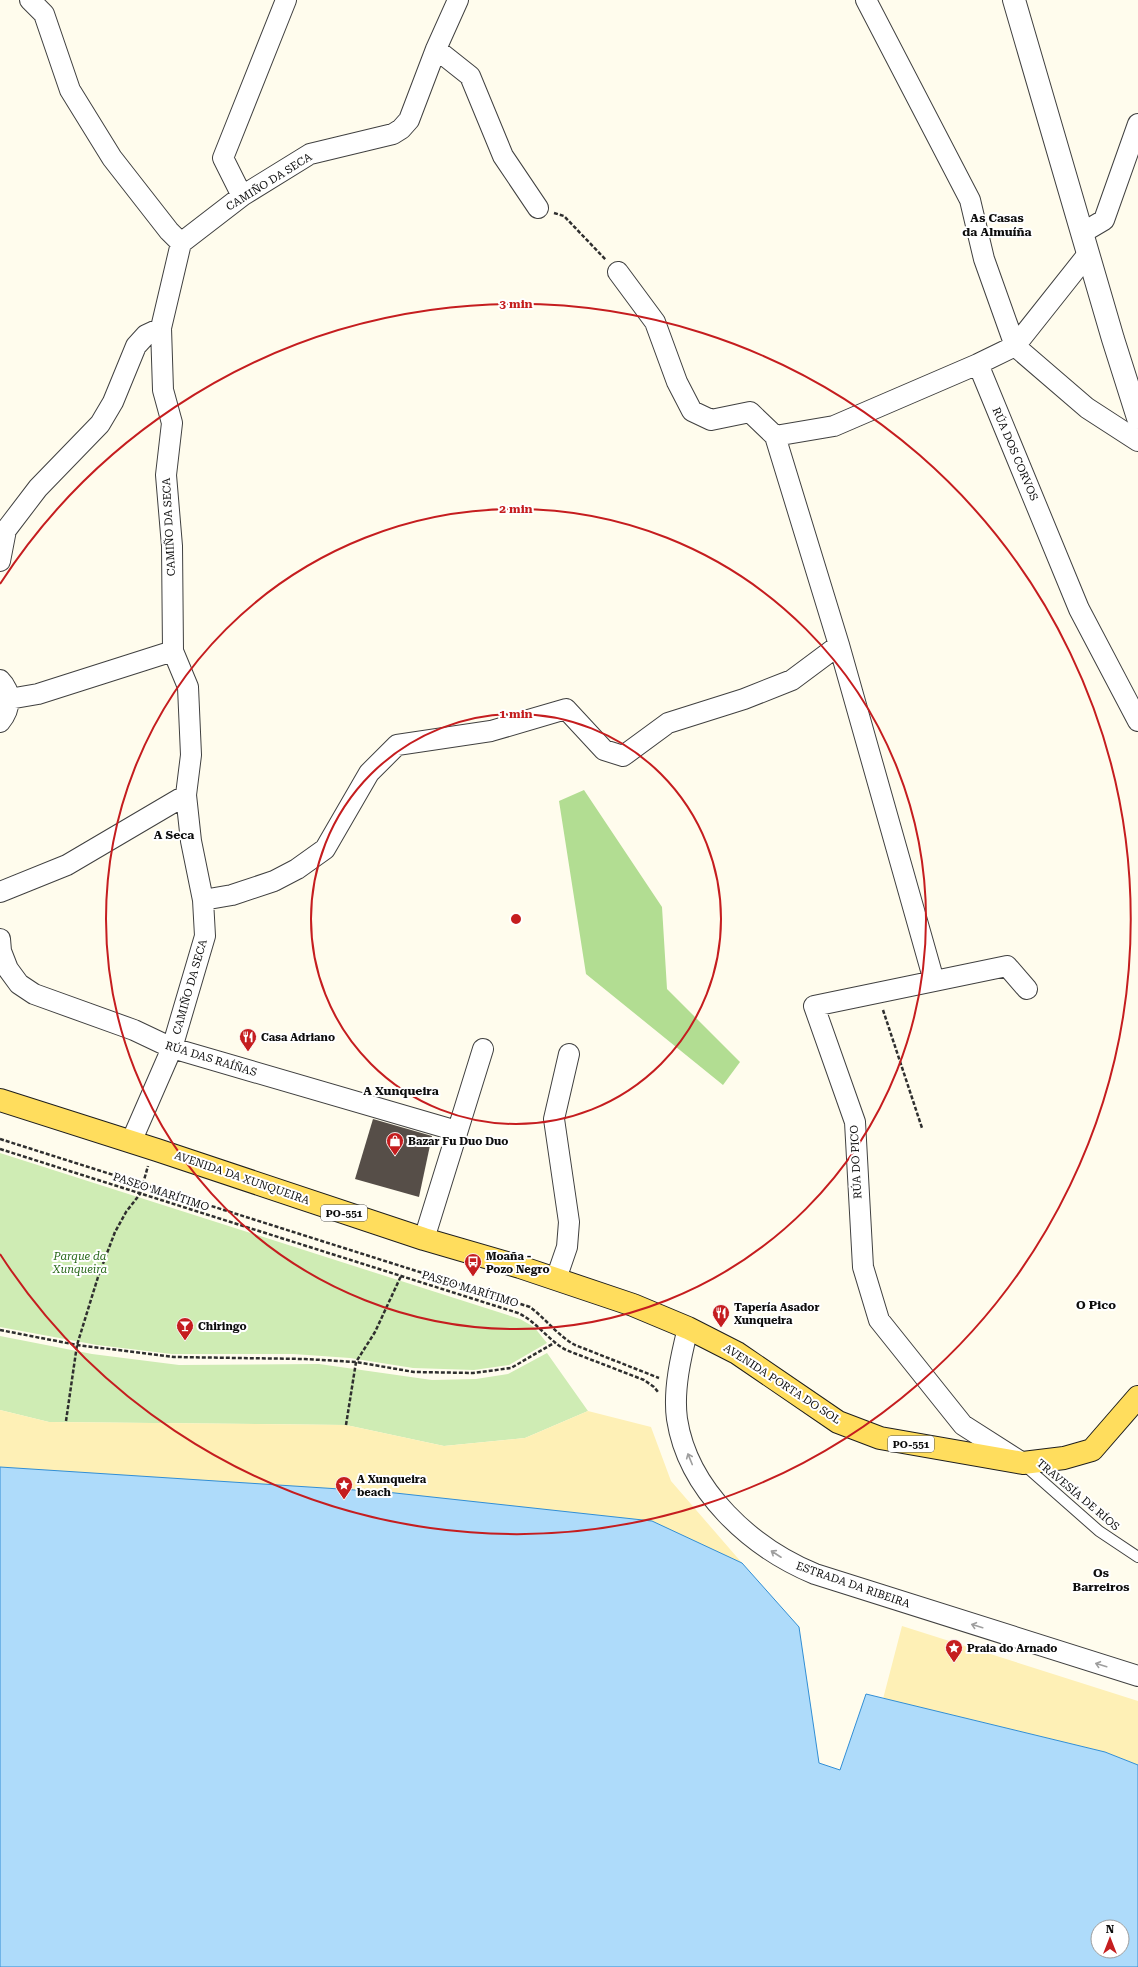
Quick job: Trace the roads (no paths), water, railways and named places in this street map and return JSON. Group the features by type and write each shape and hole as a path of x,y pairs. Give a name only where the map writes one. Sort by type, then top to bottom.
{"main road":[{"name":"AVENIDA DA XUNQUEIRA","path":"0,1100 132,1142 424,1239 556,1279 632,1305 680,1330"},
{"name":"AVENIDA PORTA DO SOL","path":"680,1330 737,1353 838,1422 880,1438 1023,1463 1064,1458 1092,1450 1138,1397"}],"street":[{"path":"30,0 44,14 70,90 109,152 169,231 180,243"},
{"path":"242,196 223,158 286,0"},
{"name":"CAMIÑO DA SECA","path":"132,1142 172,1048 206,936 203,900 191,841 186,795 191,755 188,687 173,651 172,546 166,475 172,423 163,390 161,328 180,243 242,196 310,154 393,134 402,129 409,120 436,49 458,0"},
{"path":"866,0 970,200 984,259 1015,346 1087,408 1138,441"},
{"path":"1014,0 1088,254 1138,418"},
{"path":"436,49 470,76 503,156 538,208"},
{"path":"1082,233 1104,220 1138,124"},
{"path":"775,436 834,426 978,364 1015,346 1088,254"},
{"path":"618,272 655,322 677,382 692,411 711,420 750,412 775,436 839,645 934,981"},
{"path":"0,561 3,528 38,488 100,424 113,402 136,346 146,335 161,328"},
{"name":"RÚA DOS CORVOS","path":"978,364 1079,609 1138,721"},
{"path":"203,900 232,895 274,881 297,869 325,849 369,773 397,745 491,731 566,709 604,750 624,756 668,723 744,699 792,680 839,645"},
{"path":"9,699 38,694 173,651"},
{"path":"0,680 8,691 9,699 8,708 0,722"},
{"path":"0,892 67,865 186,795"},
{"name":"RÚA DAS RAÍÑAS","path":"0,939 8,969 19,984 34,994 134,1030 172,1048 458,1132"},
{"name":"RÚA DO PICO","path":"1023,1463 963,1425 879,1320 863,1267 855,1122 814,1006 1007,966 1027,988"},
{"path":"424,1239 483,1049"},
{"path":"556,1279 567,1247 569,1222 554,1119 569,1054"},
{"name":"ESTRADA DA RIBEIRA","path":"680,1330 677,1418 683,1440 695,1472 710,1494 752,1538 793,1565 815,1574 1138,1676"}],"lane":[{"name":"TRAVESÍA DE RÍOS","path":"1023,1463 1099,1531 1138,1557"}],"water":[{"path":"0,1467 386,1492 652,1521 742,1563 799,1627 819,1763 840,1770 866,1694 1105,1752 1138,1765 1138,1967 0,1967"}],"place":[{"name":"Casa Adriano","path":"248,1052"},
{"name":"Bazar Fu Duo Duo","path":"395,1156"},
{"name":"Moaña - Pozo Negro","path":"473,1277"},
{"name":"Tapería Asador Xunqueira","path":"721,1328"},
{"name":"Chiringo","path":"185,1341"},
{"name":"A Xunqueira beach","path":"344,1500"},
{"name":"Praia do Arnado","path":"954,1663"}],"district":[{"name":"As Casas da Almuíña","path":"997,225"},
{"name":"A Seca","path":"174,835"},
{"name":"A Xunqueira","path":"401,1091"},
{"name":"O Pico","path":"1096,1305"},
{"name":"Os Barreiros","path":"1101,1580"}],"park label":[{"name":"Parque da Xunqueira","path":"80,1262"}]}
